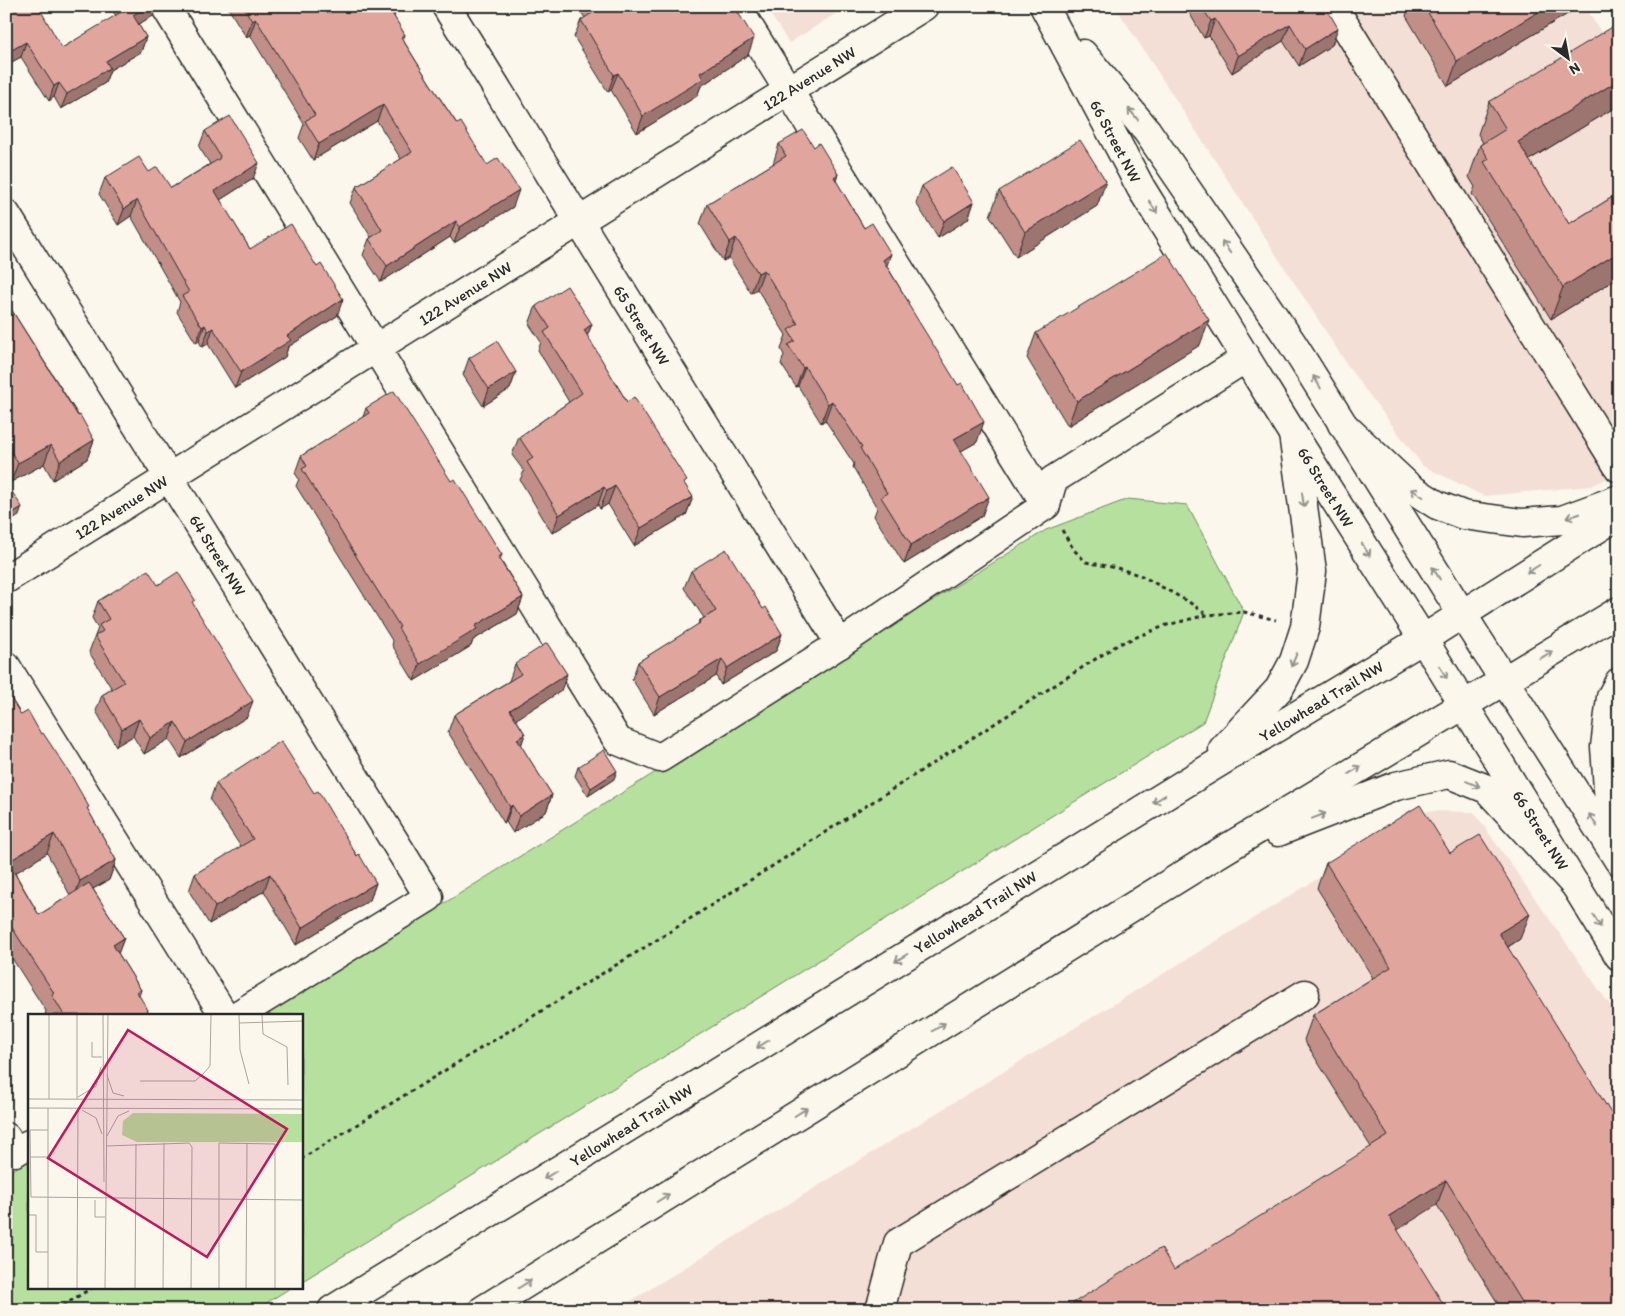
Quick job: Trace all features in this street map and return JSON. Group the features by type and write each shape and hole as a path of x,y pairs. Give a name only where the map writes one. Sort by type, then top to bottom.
{"main road":[{"path":"165,6 618,741 660,758 840,644 1046,506 1053,480 1246,358"},
{"name":"65 Street NW","path":"446,6 840,644"},
{"path":"736,6 1046,506"},
{"name":"122 Avenue NW","path":"6,579 924,6"},
{"path":"1333,6 1619,468"},
{"name":"66 Street NW","path":"1045,8 1140,188 1619,956"},
{"name":"66 Street NW","path":"1045,8 1147,131 1292,343 1619,861"},
{"name":"64 Street NW","path":"6,214 429,897 240,1014"},
{"path":"1342,424 1409,487 1437,506 1462,515 1522,522 1555,520 1595,509 1619,499"},
{"path":"1200,774 1279,689 1294,661 1306,627 1312,571 1293,434"},
{"name":"Yellowhead Trail NW","path":"332,1310 1200,774 1423,639 1619,515"},
{"path":"483,1310 1209,859 1619,611"},
{"path":"6,666 223,1014"},
{"path":"1619,682 1611,697 1605,747 1609,803 1619,828"},
{"path":"1209,859 1396,786 1449,774 1487,789 1576,886"},
{"path":"880,1310 898,1243 1305,994"}],"path":[{"path":"1046,506 1074,550 1086,562 1118,568 1142,576 1189,602 1207,615"},
{"path":"302,1158 660,938 1119,644 1167,625 1207,615 1244,612 1306,627"},
{"path":"56,1310 91,1288"}],"shaded area":[{"path":"765,6 848,6 789,43"},
{"path":"1115,6 1585,6 1619,62 1619,473 1591,486 1484,496 1423,466 1352,372"},
{"path":"1428,811 1474,812 1619,1018 1619,1310 616,1310"}],"green space":[{"path":"1128,499 1187,505 1244,612 1203,722 302,1281 302,1014 266,1014 1046,530"},
{"path":"28,1161 28,1288 290,1288 255,1310 6,1310 6,1174"}],"building":[{"path":"6,6 38,6 62,48 126,9 124,6 148,6 133,15 146,37 106,61 110,68 67,94 59,83 54,86 26,42 10,51 6,44"},
{"path":"243,6 393,6 396,11 392,13 405,35 401,37 457,124 461,122 487,165 498,158 519,190 460,227 456,221 387,266 369,239 382,230 356,187 412,152 383,105 319,144 305,121 315,115 256,19 252,21"},
{"path":"595,6 734,6 754,38 700,73 703,79 643,116 618,73 614,75 581,20 597,10"},
{"path":"1201,6 1325,6 1338,28 1305,49 1290,24 1238,56 1215,19 1211,21"},
{"path":"1424,6 1548,6 1457,61"},
{"path":"1614,26 1619,33 1619,80 1518,142 1569,224 1619,193 1619,252 1563,287 1484,162 1489,159 1480,145 1506,129 1489,102"},
{"path":"230,116 259,163 215,191 250,249 291,224 317,267 321,264 343,299 287,336 291,340 241,372 213,328 208,331 205,325 202,327 182,296 189,292 137,200 124,209 105,178 139,157 149,172 157,167 171,188 219,159 220,156 205,131"},
{"path":"803,130 814,147 819,143 838,174 834,177 864,228 872,223 891,254 883,260 958,385 962,383 984,422 954,439 989,497 911,545 881,497 887,493 860,448 862,447 832,401 828,404 805,367 803,368 788,345 795,341 788,330 798,324 764,270 758,273 736,238 730,242 707,204 786,156 779,144"},
{"path":"1080,140 1106,181 1025,232 999,191"},
{"path":"952,167 974,202 944,221 922,186"},
{"path":"1167,253 1209,320 1077,401 1036,333"},
{"path":"567,286 592,324 584,330 627,402 634,397 687,481 684,483 693,497 641,528 615,486 607,491 604,487 559,515 527,462 533,458 519,437 582,393 544,332 550,328 536,306"},
{"path":"6,301 78,416 80,415 94,440 60,461 51,445 18,463 6,444"},
{"path":"497,341 516,372 489,389 469,358"},
{"path":"394,391 451,481 455,479 502,555 498,557 523,597 475,626 477,629 420,664 398,628 400,627 302,469 307,466 301,456 369,413 366,408"},
{"path":"8,486 22,507 6,517 6,487"},
{"path":"726,549 763,609 766,607 782,634 727,668 722,659 660,697 638,662 716,611 691,571"},
{"path":"148,570 158,585 178,572 195,600 192,602 253,701 187,742 175,722 150,738 139,719 122,729 102,695 124,682 95,636 103,631 99,625 109,619 98,601"},
{"path":"547,643 567,674 510,710 525,734 517,739 552,795 519,816 512,805 510,807 454,715 521,674 515,664"},
{"path":"6,690 21,715 28,711 41,734 43,733 69,772 116,860 80,881 54,834 8,862 39,915 89,883 124,938 113,945 141,990 137,992 148,1010 142,1014 63,1014 52,995 54,993 9,923 6,925"},
{"path":"281,741 314,793 318,791 357,856 359,854 376,883 302,928 270,874 215,907 195,874 253,839 216,783"},
{"path":"604,750 617,771 591,788 578,767"},
{"path":"1420,805 1450,853 1480,835 1530,914 1499,933 1619,1126 1619,1310 1526,1310 1446,1180 1389,1216 1447,1310 1062,1310 1161,1248 1174,1270 1388,1136 1313,1015 1391,967 1326,863"}]}
